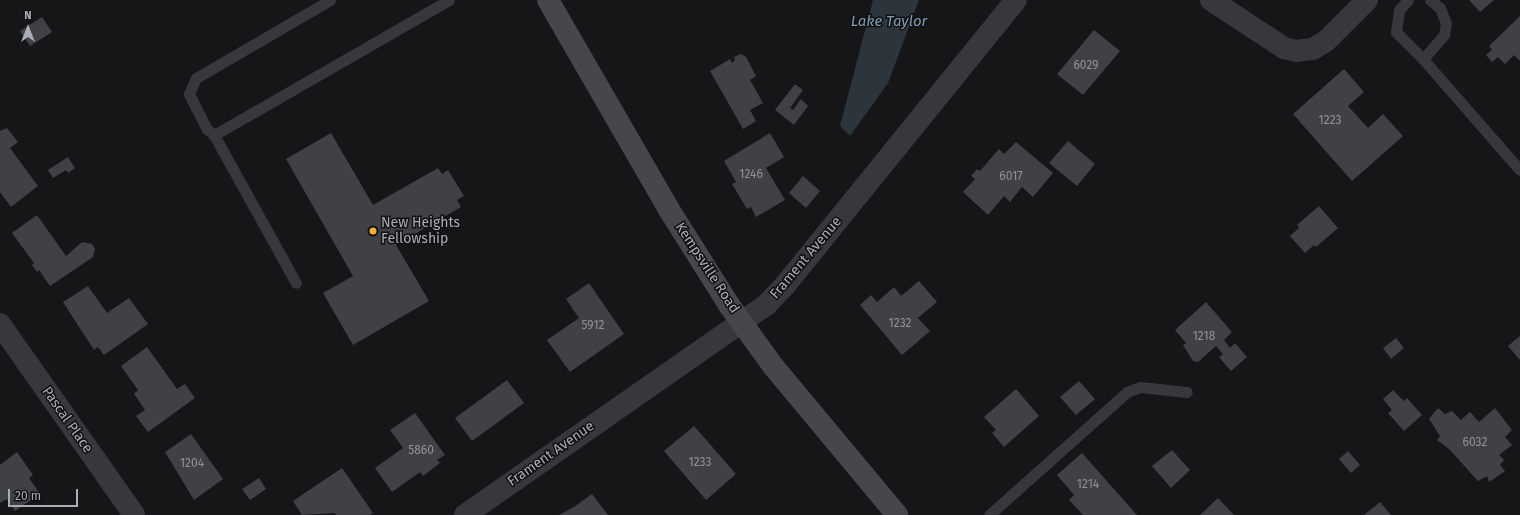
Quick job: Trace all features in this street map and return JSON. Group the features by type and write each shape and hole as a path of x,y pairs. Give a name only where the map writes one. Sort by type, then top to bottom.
{"main road":[{"name":"Kempsville Road","path":"548,0 668,208 741,322 773,366 897,515"}],"street":[{"name":"Frament Avenue","path":"465,515 767,304 786,284 1016,0"},
{"path":"1211,0 1284,48 1296,51 1313,49 1326,41 1367,0"},
{"name":"Pascal Place","path":"0,324 134,515"}],"lane":[{"path":"296,282 214,135 207,129 189,94 196,78 330,0"},
{"path":"214,135 449,0"},
{"path":"1408,0 1399,10 1396,32 1423,58 1520,170"},
{"path":"1423,58 1444,35 1446,23 1440,8 1430,0"},
{"path":"989,515 1127,392 1140,387 1187,392"}],"water":[{"name":"Lake Taylor","path":"873,0 919,0 888,83 850,136 840,126"}],"building":[{"path":"1469,0 1494,0 1480,12"},
{"path":"1520,16 1520,61 1514,55 1505,64 1498,57 1492,62 1486,55 1492,50 1489,46"},
{"path":"42,17 52,32 30,46 20,31"},
{"path":"1094,30 1120,51 1083,95 1057,74"},
{"path":"741,54 746,57 756,76 750,80 763,103 750,110 756,121 743,129 710,71 730,59 732,63 735,60 734,57"},
{"path":"1344,69 1364,92 1348,106 1368,128 1383,114 1403,136 1352,181 1293,114"},
{"path":"795,84 803,90 790,108 793,110 801,99 808,106 794,125 775,110"},
{"path":"7,128 18,142 10,148 38,186 11,207 0,192 0,131"},
{"name":"New Heights Fellowship","path":"331,133 373,205 438,168 442,174 448,170 464,196 457,200 461,207 396,245 429,301 353,345 323,293 353,276 286,159"},
{"path":"770,133 784,157 766,168 785,200 756,217 751,207 747,209 732,184 736,182 724,161"},
{"path":"1068,141 1095,164 1077,186 1049,163"},
{"path":"1016,142 1053,173 1033,197 1022,187 1010,202 1004,196 988,215 963,192 975,179 971,176 977,169 980,171 999,149 1004,154"},
{"path":"68,157 75,168 68,173 66,170 53,178 48,170"},
{"path":"803,176 820,191 806,208 789,193"},
{"path":"1319,206 1338,228 1316,247 1314,245 1305,253 1290,236 1299,228 1297,225"},
{"path":"37,215 66,256 82,242 92,244 95,249 93,257 50,286 39,270 37,272 32,265 34,263 12,233"},
{"path":"919,281 937,302 918,318 930,331 902,355 860,305 871,295 877,302 894,287 901,296"},
{"path":"589,283 624,334 570,372 547,340 579,318 566,299"},
{"path":"88,286 107,313 129,298 148,324 104,355 98,347 94,350 63,302"},
{"path":"1206,302 1232,332 1224,340 1230,348 1235,343 1247,357 1231,371 1219,357 1223,354 1216,346 1198,362 1193,361 1183,345 1186,343 1175,330"},
{"path":"1520,336 1520,360 1508,346"},
{"path":"1396,338 1404,348 1391,359 1383,348"},
{"path":"147,347 177,389 185,384 195,398 148,432 136,416 145,410 134,394 138,390 121,366"},
{"path":"507,380 524,403 472,441 455,418"},
{"path":"1079,381 1095,399 1076,415 1060,397"},
{"path":"1016,389 1039,416 1004,447 992,433 996,430 984,417"},
{"path":"1393,390 1404,401 1407,398 1422,415 1404,431 1388,413 1392,410 1383,399"},
{"path":"1438,408 1445,414 1452,411 1461,420 1470,412 1479,422 1495,408 1512,430 1505,437 1512,445 1499,455 1504,460 1500,465 1505,471 1489,482 1487,476 1478,481 1449,449 1437,440 1440,436 1429,419"},
{"path":"415,413 445,455 437,460 440,463 423,476 420,472 392,492 375,468 403,448 390,430"},
{"path":"694,426 736,474 706,500 664,451"},
{"path":"191,434 223,479 194,500 165,452"},
{"path":"1172,450 1190,470 1171,488 1152,466"},
{"path":"1348,451 1360,465 1351,473 1339,459"},
{"path":"17,452 33,475 29,478 40,494 15,511 7,499 0,503 0,465"},
{"path":"1082,453 1137,515 1083,515 1069,500 1074,495 1057,475"},
{"path":"342,468 373,513 370,515 336,515 335,513 302,515 293,501"},
{"path":"259,478 266,489 250,500 242,489"},
{"path":"592,494 608,515 559,515 574,507"},
{"path":"1218,498 1234,515 1200,515"},
{"path":"1380,502 1391,515 1364,515"}],"place":[{"name":"New Heights Fellowship","path":"373,231"}]}
